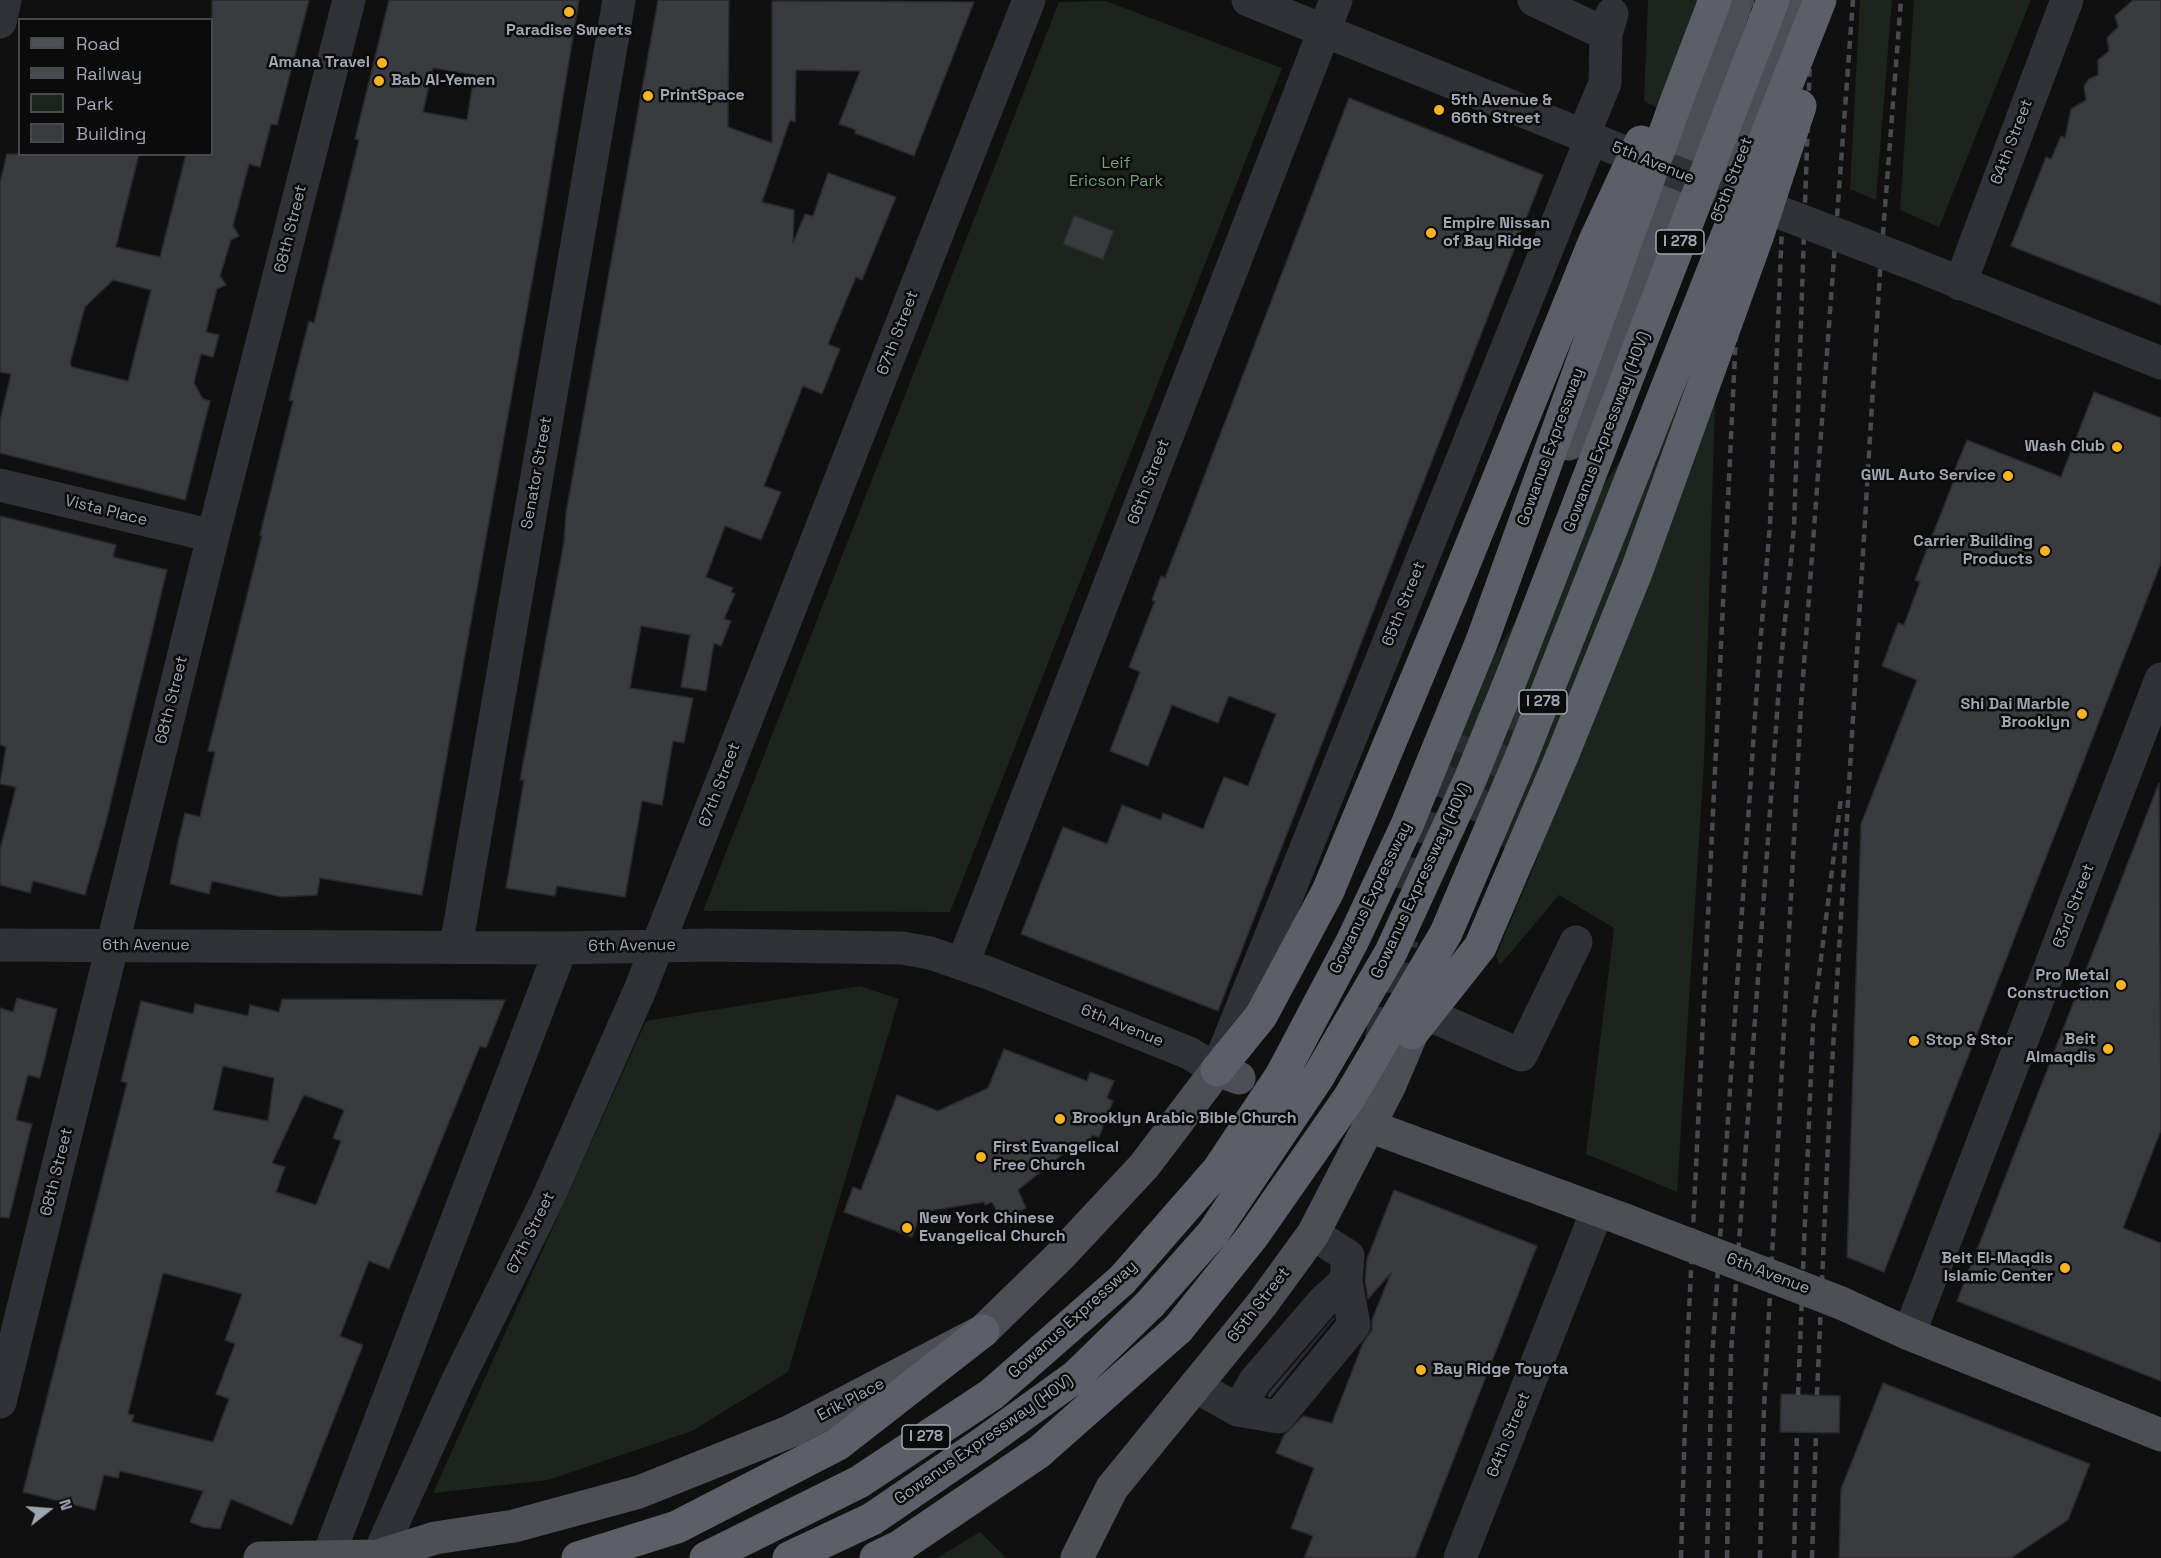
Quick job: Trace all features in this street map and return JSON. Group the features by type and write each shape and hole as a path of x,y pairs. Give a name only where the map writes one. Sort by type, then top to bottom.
{"highway":[{"path":"1228,1074 1328,891 1513,450 1594,243 1704,0"},
{"name":"Gowanus Expressway","path":"706,1558 859,1482 992,1394 1122,1280 1219,1169 1281,1076 1352,942 1407,825 1482,641 1676,102 1715,0"},
{"name":"Gowanus Expressway (HOV)","path":"789,1558 872,1519 1075,1377 1150,1304 1213,1233 1318,1077 1391,952 1468,782 1513,674 1773,0"},
{"path":"1419,1023 1480,947 1562,756 1637,570 1757,237 1800,105 1810,8"},
{"name":"I 278","path":"876,1558 899,1547 1039,1452 1178,1329 1252,1237 1349,1098 1446,933 1520,760 1810,8"},
{"path":"578,1558 676,1527 838,1444 983,1331"}],"main road":[{"path":"1559,471 1664,168 1737,0"},
{"name":"65th Street","path":"1612,494 1728,193 1810,8"},
{"name":"65th Street","path":"1077,1558 1112,1488 1262,1304 1313,1234 1370,1126 1419,1023"},
{"name":"Erik Place","path":"260,1558 378,1557 435,1538 514,1526 639,1492 792,1431 983,1331 1060,1256 1228,1074"},
{"name":"6th Avenue","path":"1370,1126 1841,1303 1910,1334 2161,1435"}],"street":[{"path":"0,22 5,0"},
{"name":"68th Street","path":"0,1402 213,536 350,0"},
{"name":"Senator Street","path":"456,946 619,0"},
{"name":"67th Street","path":"378,1557 457,1382 548,1198 657,946 1029,0"},
{"name":"5th Avenue","path":"1248,0 1664,168 1906,261 2161,363"},
{"name":"66th Street","path":"963,963 1336,0"},
{"name":"65th Street","path":"1228,1074 1587,137 1605,83 1609,24 1534,0"},
{"name":"64th Street","path":"1960,284 2067,0"},
{"name":"Vista Place","path":"0,485 213,536"},
{"name":"63rd Street","path":"1910,1334 2161,679"},
{"path":"1419,1023 1521,1055 1576,942"},
{"name":"6th Avenue","path":"0,945 889,947 930,953 963,963 1189,1053 1228,1074"},
{"path":"328,1557 561,948"},
{"name":"64th Street","path":"1460,1558 1611,1215"},
{"path":"1195,1386 1239,1410 1278,1417 1354,1325 1346,1281 1348,1256 1313,1234"}],"green space":[{"path":"1648,0 1736,0 1662,110 1644,101"},
{"path":"1860,0 1892,0 1876,200 1850,189"},
{"path":"1914,0 2031,0 1939,227 1900,210"},
{"name":"Leif Ericson Park","path":"1106,1 1282,68 950,912 703,911 1059,2"},
{"path":"1718,309 1704,761 1677,1192 1586,1154 1614,928 1559,895 1500,965 1496,956 1539,854 1534,803 1512,855 1422,766"},
{"path":"860,986 899,999 788,1372 692,1431 548,1480 433,1493 646,1021"},
{"path":"980,1532 1006,1558 937,1558"}],"building":[{"path":"212,0 309,0 277,125 271,124 260,167 249,164 233,226 239,236 231,240 220,276 226,285 217,289 206,332 219,335 213,357 201,354 194,383 203,399 210,401 185,500 0,453 0,420 11,374 0,372 0,183 7,154 18,154 18,156 139,156 116,247 160,257 185,156 213,156","holes":["113,280 151,290 128,381 72,367 70,363 85,307"]},
{"path":"389,0 579,0 542,226 422,895 320,878 317,895 282,897 212,881 209,894 170,884 178,842 185,813 200,817 215,752 208,751 262,536 260,535 293,401 289,400 309,321 314,323 359,140 355,139","holes":["433,68 474,75 467,120 423,112"]},
{"path":"658,0 729,0 728,127 772,143 772,1 974,2 914,156 855,133 856,130 839,124 860,71 796,70 795,122 790,120 762,202 794,210 793,243 805,214 813,216 828,173 896,197 862,280 856,277 828,344 840,349 822,394 803,386 784,434 764,486 781,492 761,540 725,526 706,577 733,588 731,592 735,594 724,619 731,621 721,646 714,643 706,691 681,687 690,635 641,626 630,688 693,698 684,743 673,741 662,805 642,801 625,897 557,886 555,896 506,888 524,780 520,780 564,542 566,513"},
{"path":"2133,0 2161,0 2161,305 2011,246 2046,157 2051,159 2061,136 2065,138 2071,109 2086,100 2084,86 2089,79 2098,75 2098,60 2109,51 2107,38 2118,27 2115,16"},
{"path":"1349,98 1543,175 1218,1011 1021,934 1063,827 1107,844 1122,805 1161,820 1163,813 1203,829 1224,777 1248,786 1276,714 1229,696 1218,723 1172,705 1148,766 1110,751 1140,672 1129,667 1155,601 1152,600 1161,576 1165,578"},
{"path":"1074,215 1114,231 1103,260 1063,244"},
{"path":"2094,392 2161,418 2161,563 1884,1272 1847,1257 1861,824 1917,680 1882,666 1898,623 1904,625 1920,582 1915,580 1956,475 1953,474 1967,440 2061,477"},
{"path":"0,516 116,545 113,557 167,570 105,826 85,895 33,881 30,893 0,885 0,850 16,787 0,784 6,747 0,745"},
{"path":"2159,783 2161,1130 2123,1228 2161,1243 2161,1381 1957,1301"},
{"path":"17,998 57,1009 40,1078 28,1075 16,1120 32,1124 9,1218 0,1217 0,1008 13,1012"},
{"path":"282,999 505,1000 486,1048 480,1046 389,1269 369,1261 340,1336 363,1345 292,1525 231,1499 220,1529 203,1527 190,1522 203,1491 120,1471 118,1478 104,1475 95,1510 23,1492 127,1083 121,1081 141,1001 193,1014 195,1004 248,1016 250,1005 279,1012","holes":["223,1066 274,1078 268,1121 213,1110","304,1095 344,1110 333,1138 341,1141 316,1205 276,1192 285,1167 272,1163","163,1273 242,1294 225,1340 235,1344 216,1394 229,1399 213,1442 132,1422 134,1415 128,1414"]},
{"path":"1004,1049 1087,1081 1090,1072 1114,1081 1107,1098 1113,1101 1099,1137 1092,1135 1086,1152 1072,1147 1018,1190 1026,1208 1001,1219 992,1202 985,1205 984,1202 921,1212 912,1237 844,1212 853,1187 861,1190 897,1095 938,1111 988,1088"},
{"name":"Bay Ridge Toyota","path":"1394,1190 1537,1246 1415,1558 1304,1558 1313,1536 1291,1528 1314,1468 1276,1453 1284,1435 1303,1416 1332,1423 1363,1343 1372,1330 1372,1320 1391,1273 1368,1299 1365,1280 1367,1259"},
{"path":"1334,1318 1270,1397 1268,1396 1270,1392"},
{"path":"1883,1383 2090,1464 2068,1520 2011,1558 1839,1558 1841,1489"},
{"path":"1781,1394 1840,1396 1839,1433 1780,1432"}],"tunnel":[{"path":"1476,822 1529,695"},
{"path":"1412,891 1422,843 1459,734"},
{"path":"1381,1041 1402,939"}],"railway":[{"path":"1681,1558 1687,1354 1752,0"},
{"path":"1707,1558 1712,1359 1770,524 1791,0"},
{"path":"1727,1558 1731,1353 1780,672 1794,527 1812,0"},
{"path":"1760,1558 1764,1408 1801,705 1853,0"},
{"path":"1817,1395 1830,1099 1880,272 1901,0"},
{"path":"1798,1395 1813,1023 1841,798"},
{"path":"1794,1558 1797,1432"},
{"path":"1812,1558 1816,1433"}],"place":[{"name":"Paradise Sweets","path":"569,12"},
{"name":"Amana Travel","path":"382,63"},
{"name":"Bab Al-Yemen","path":"379,81"},
{"name":"PrintSpace","path":"648,96"},
{"name":"5th Avenue & 66th Street","path":"1439,110"},
{"name":"Empire Nissan of Bay Ridge","path":"1431,233"},
{"name":"Wash Club","path":"2117,447"},
{"name":"GWL Auto Service","path":"2008,476"},
{"name":"Carrier Building Products","path":"2045,551"},
{"name":"Shi Dai Marble Brooklyn","path":"2082,714"},
{"name":"Pro Metal Construction","path":"2121,985"},
{"name":"Stop & Stor","path":"1914,1041"},
{"name":"Beit Almaqdis","path":"2108,1049"},
{"name":"Brooklyn Arabic Bible Church","path":"1060,1119"},
{"name":"First Evangelical Free Church","path":"981,1157"},
{"name":"New York Chinese Evangelical Church","path":"907,1228"},
{"name":"Beit El-Maqdis Islamic Center","path":"2065,1268"},
{"name":"Bay Ridge Toyota","path":"1421,1370"}]}
